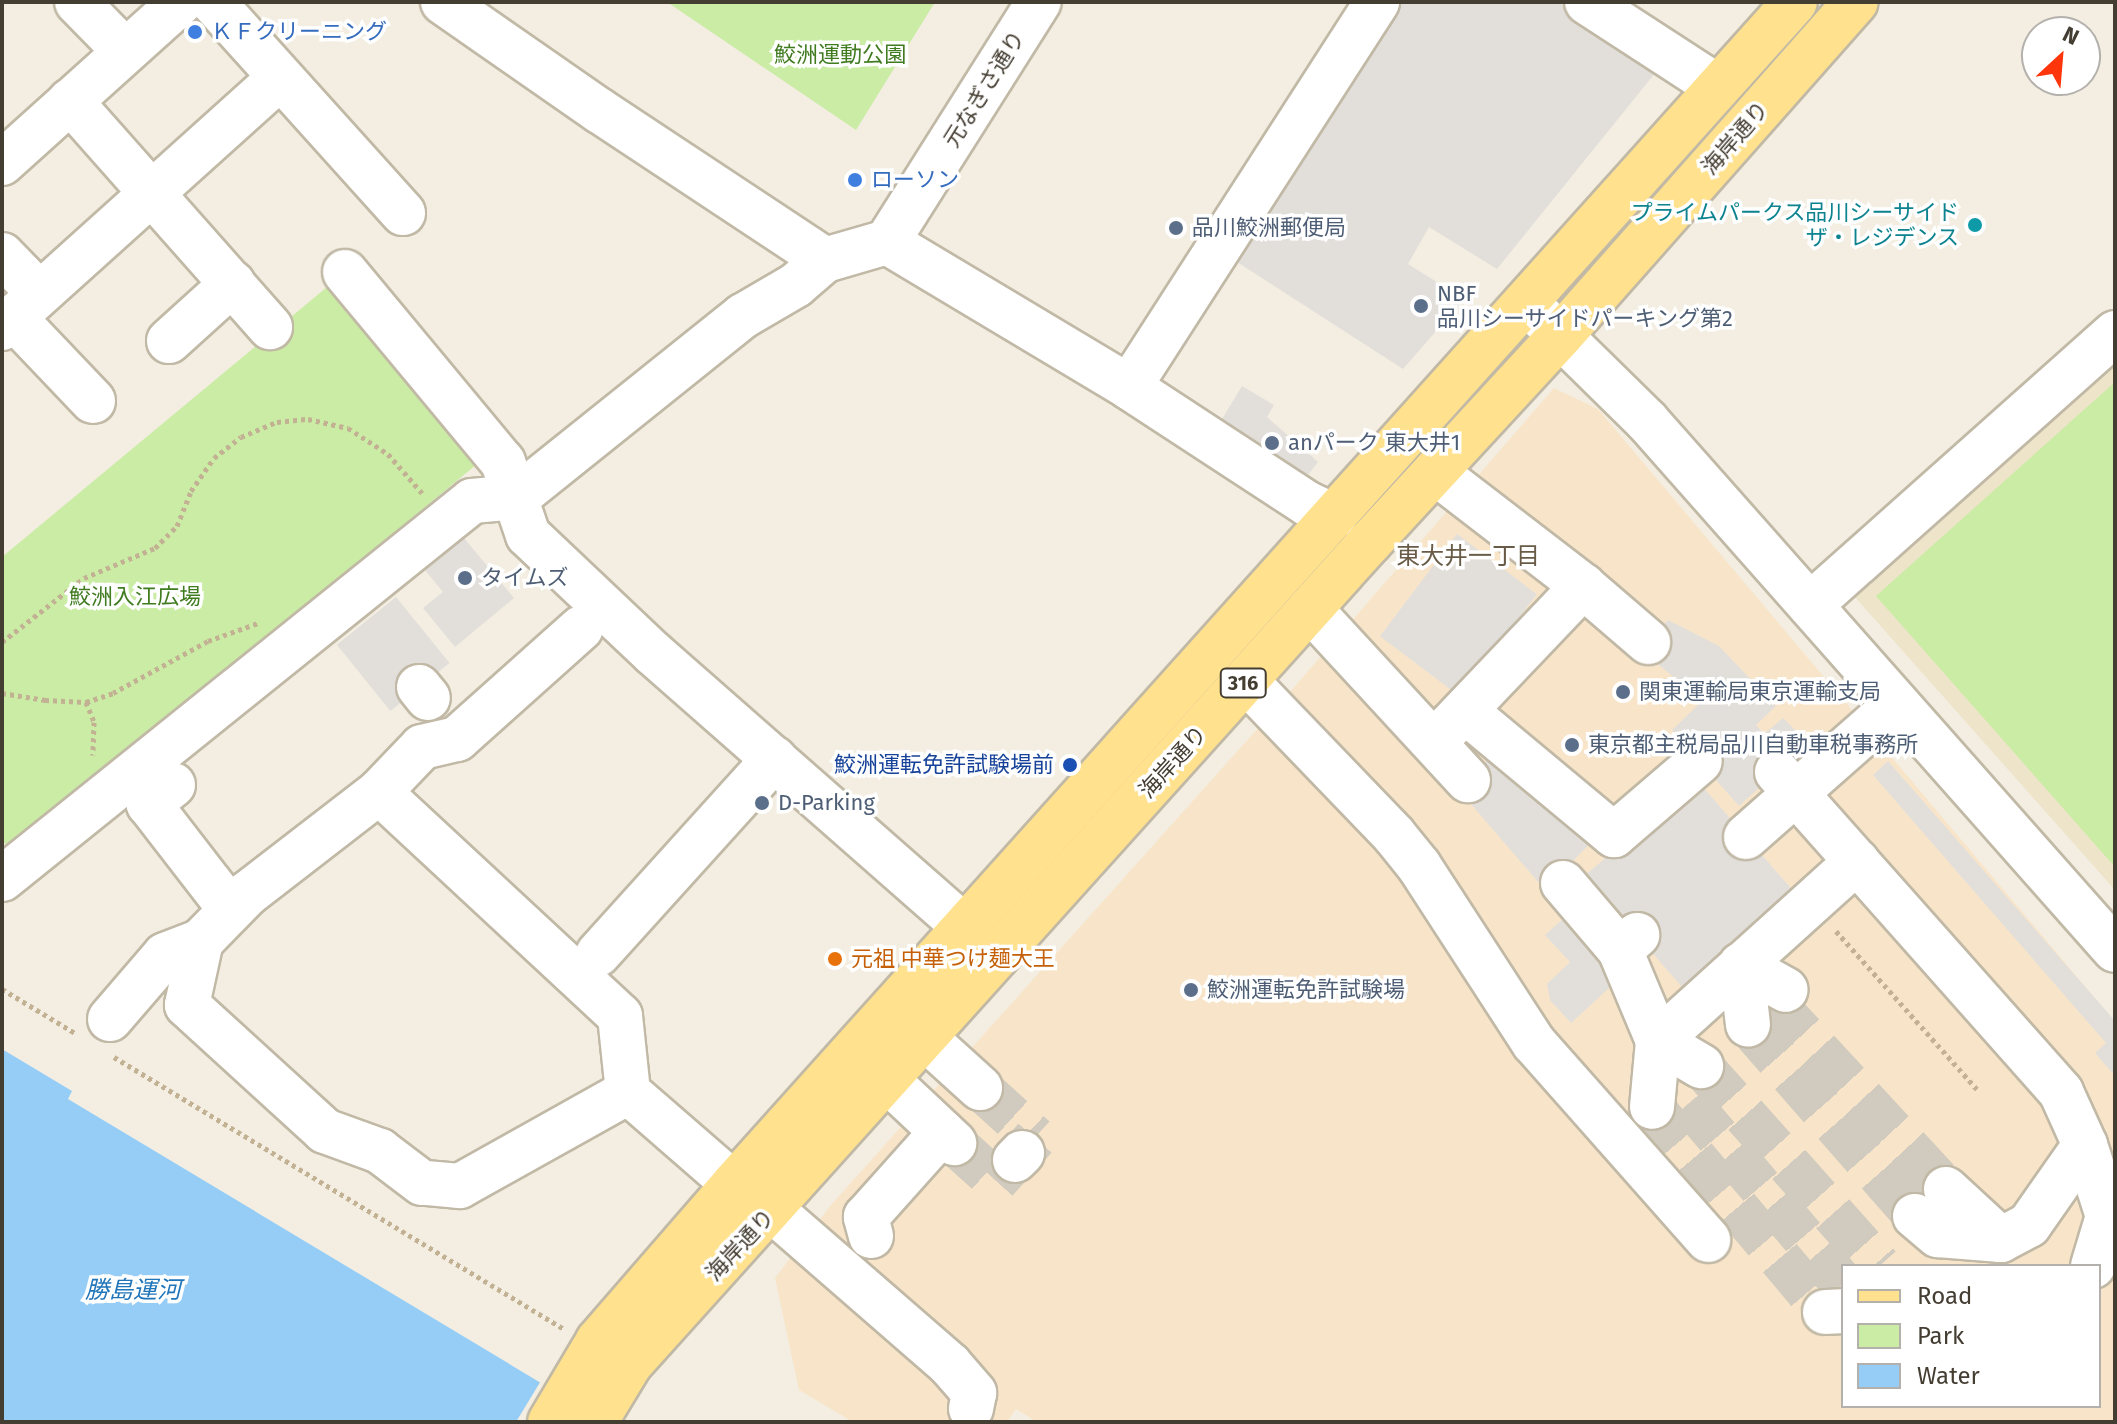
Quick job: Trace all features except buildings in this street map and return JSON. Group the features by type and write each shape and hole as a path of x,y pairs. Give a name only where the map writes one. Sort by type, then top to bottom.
{"main road":[{"name":"海岸通り","path":"550,1422 600,1347 734,1184 1528,304 1795,2"},
{"name":"海岸通り","path":"595,1422 600,1347 772,1210 1310,609 1562,334 1856,2"}],"street":[{"path":"77,2 124,50"},
{"path":"2,163 124,50 181,2"},
{"path":"213,2 403,213"},
{"path":"443,2 600,111 825,260"},
{"name":"元なぎさ通り","path":"887,242 1039,2"},
{"path":"1129,387 1377,2"},
{"path":"1587,2 1718,87"},
{"path":"18,312 280,78"},
{"path":"70,101 270,327"},
{"path":"8,865 358,608 426,533 472,501 517,497 743,316 796,285 825,260 887,242 1129,387 1308,504 1334,516"},
{"path":"2,255 18,312 93,401"},
{"path":"345,272 503,462 528,535 654,654 966,928"},
{"path":"169,341 233,283"},
{"path":"1528,304 1562,334 1647,421 2115,950"},
{"path":"1810,605 2115,333"},
{"path":"1435,472 1583,586 1648,642"},
{"path":"1433,742 1583,586"},
{"path":"1310,609 1468,780"},
{"path":"103,1038 165,955 201,941 247,894 379,792 422,747 457,739 581,628"},
{"path":"1246,681 1394,835 1419,866 1534,1043 1708,1240"},
{"path":"1746,837 1786,782 1897,704"},
{"path":"1465,711 1614,835"},
{"path":"598,954 774,759"},
{"path":"1658,1041 1676,1087 1658,1041 1629,943 1560,880 1700,761"},
{"path":"1786,782 2061,1092 2085,1145 2108,1216 2094,1264"},
{"path":"173,785 149,804 231,910"},
{"path":"379,792 620,1016 628,1092 734,1184"},
{"path":"1658,1041 1857,861"},
{"path":"201,941 187,1005 325,1131 380,1151 422,1183 460,1186 628,1092"},
{"path":"1741,965 1769,1006"},
{"path":"926,1039 980,1088"},
{"path":"871,1236 866,1217 948,1138 888,1081"},
{"path":"1940,1194 2001,1240 2029,1225 2085,1145"},
{"path":"772,1210 950,1365 974,1393 971,1409"}],"path":[{"path":"2,642 84,578 155,548 177,526 191,491 214,458 241,437 277,422 308,419 348,428 388,454 426,533"},
{"path":"2,693 86,702 113,693 208,641 245,626 271,620"},
{"path":"86,702 94,722 92,763"},
{"path":"1835,929 1977,1089"},
{"path":"2,989 103,1038 600,1347"}],"shaded area":[{"path":"1400,2 1558,2 1660,67 1497,269 1429,227 1408,264 1464,299 1403,369 1234,260"},
{"path":"2115,361 2115,890 1854,596"},
{"name":"anパーク 東大井1","path":"1242,386 1274,405 1267,417 1318,462 1304,480 1219,424"},
{"path":"1554,388 1598,409 2115,1022 2115,1421 1037,1422 1016,1409 1007,1422 853,1422 799,1390 775,1278 831,1205 1276,708"},
{"name":"タイムズ","path":"459,532 514,598 455,647 423,608 443,592 420,564"},
{"path":"1457,534 1537,594 1460,696 1380,636"},
{"path":"396,597 449,663 390,711 337,645"},
{"path":"1668,620 1719,646 1776,706 1756,725 1764,734 1783,718 1800,735 1781,755 1788,762 1739,806 1672,730 1702,701 1641,650"},
{"path":"1510,737 1605,828 1545,890 1458,789"},
{"path":"1888,761 2115,1021 2115,1076 2095,1053 2106,1043 1873,775"},
{"path":"1696,779 1794,891 1683,988 1585,875"},
{"path":"1564,918 1619,979 1571,1023 1550,1000 1547,984 1570,962 1545,935"}],"green space":[{"name":"鮫洲運動公園","path":"667,2 935,2 856,130"},
{"name":"鮫洲入江広場","path":"333,282 483,459 15,848 2,842 2,557"},
{"path":"2115,382 2115,867 1876,596"}],"water":[{"name":"勝島運河","path":"2,1049 72,1091 68,1099 606,1422 2,1422"}],"pier":[{"path":"542,1379 608,1419 610,1422 516,1422"}],"tunnel":[{"path":"1773,1002 1946,1189"},
{"path":"1748,1025 1915,1216"},
{"path":"1701,1066 1877,1264"},
{"path":"980,1088 1035,1138 1022,1153"},
{"path":"1689,1103 1841,1282"},
{"path":"1652,1107 1825,1312"},
{"path":"954,1143 996,1181 1015,1160"}],"place":[{"name":"ＫＦクリーニング","path":"195,32"},
{"name":"ローソン","path":"855,180"},
{"name":"プライムパークス品川シーサイド ザ・レジデンス","path":"1975,225"},
{"name":"品川鮫洲郵便局","path":"1176,228"},
{"name":"NBF 品川シーサイドパーキング第2","path":"1421,306"},
{"name":"anパーク 東大井1","path":"1272,443"},
{"name":"タイムズ","path":"465,578"},
{"name":"関東運輸局東京運輸支局","path":"1623,692"},
{"name":"東京都主税局品川自動車税事務所","path":"1572,745"},
{"name":"鮫洲運転免許試験場前","path":"1070,765"},
{"name":"D-Parking","path":"762,803"},
{"name":"元祖 中華つけ麺大王","path":"835,959"},
{"name":"鮫洲運転免許試験場","path":"1191,990"}],"district":[{"name":"東大井一丁目","path":"1468,557"}]}
